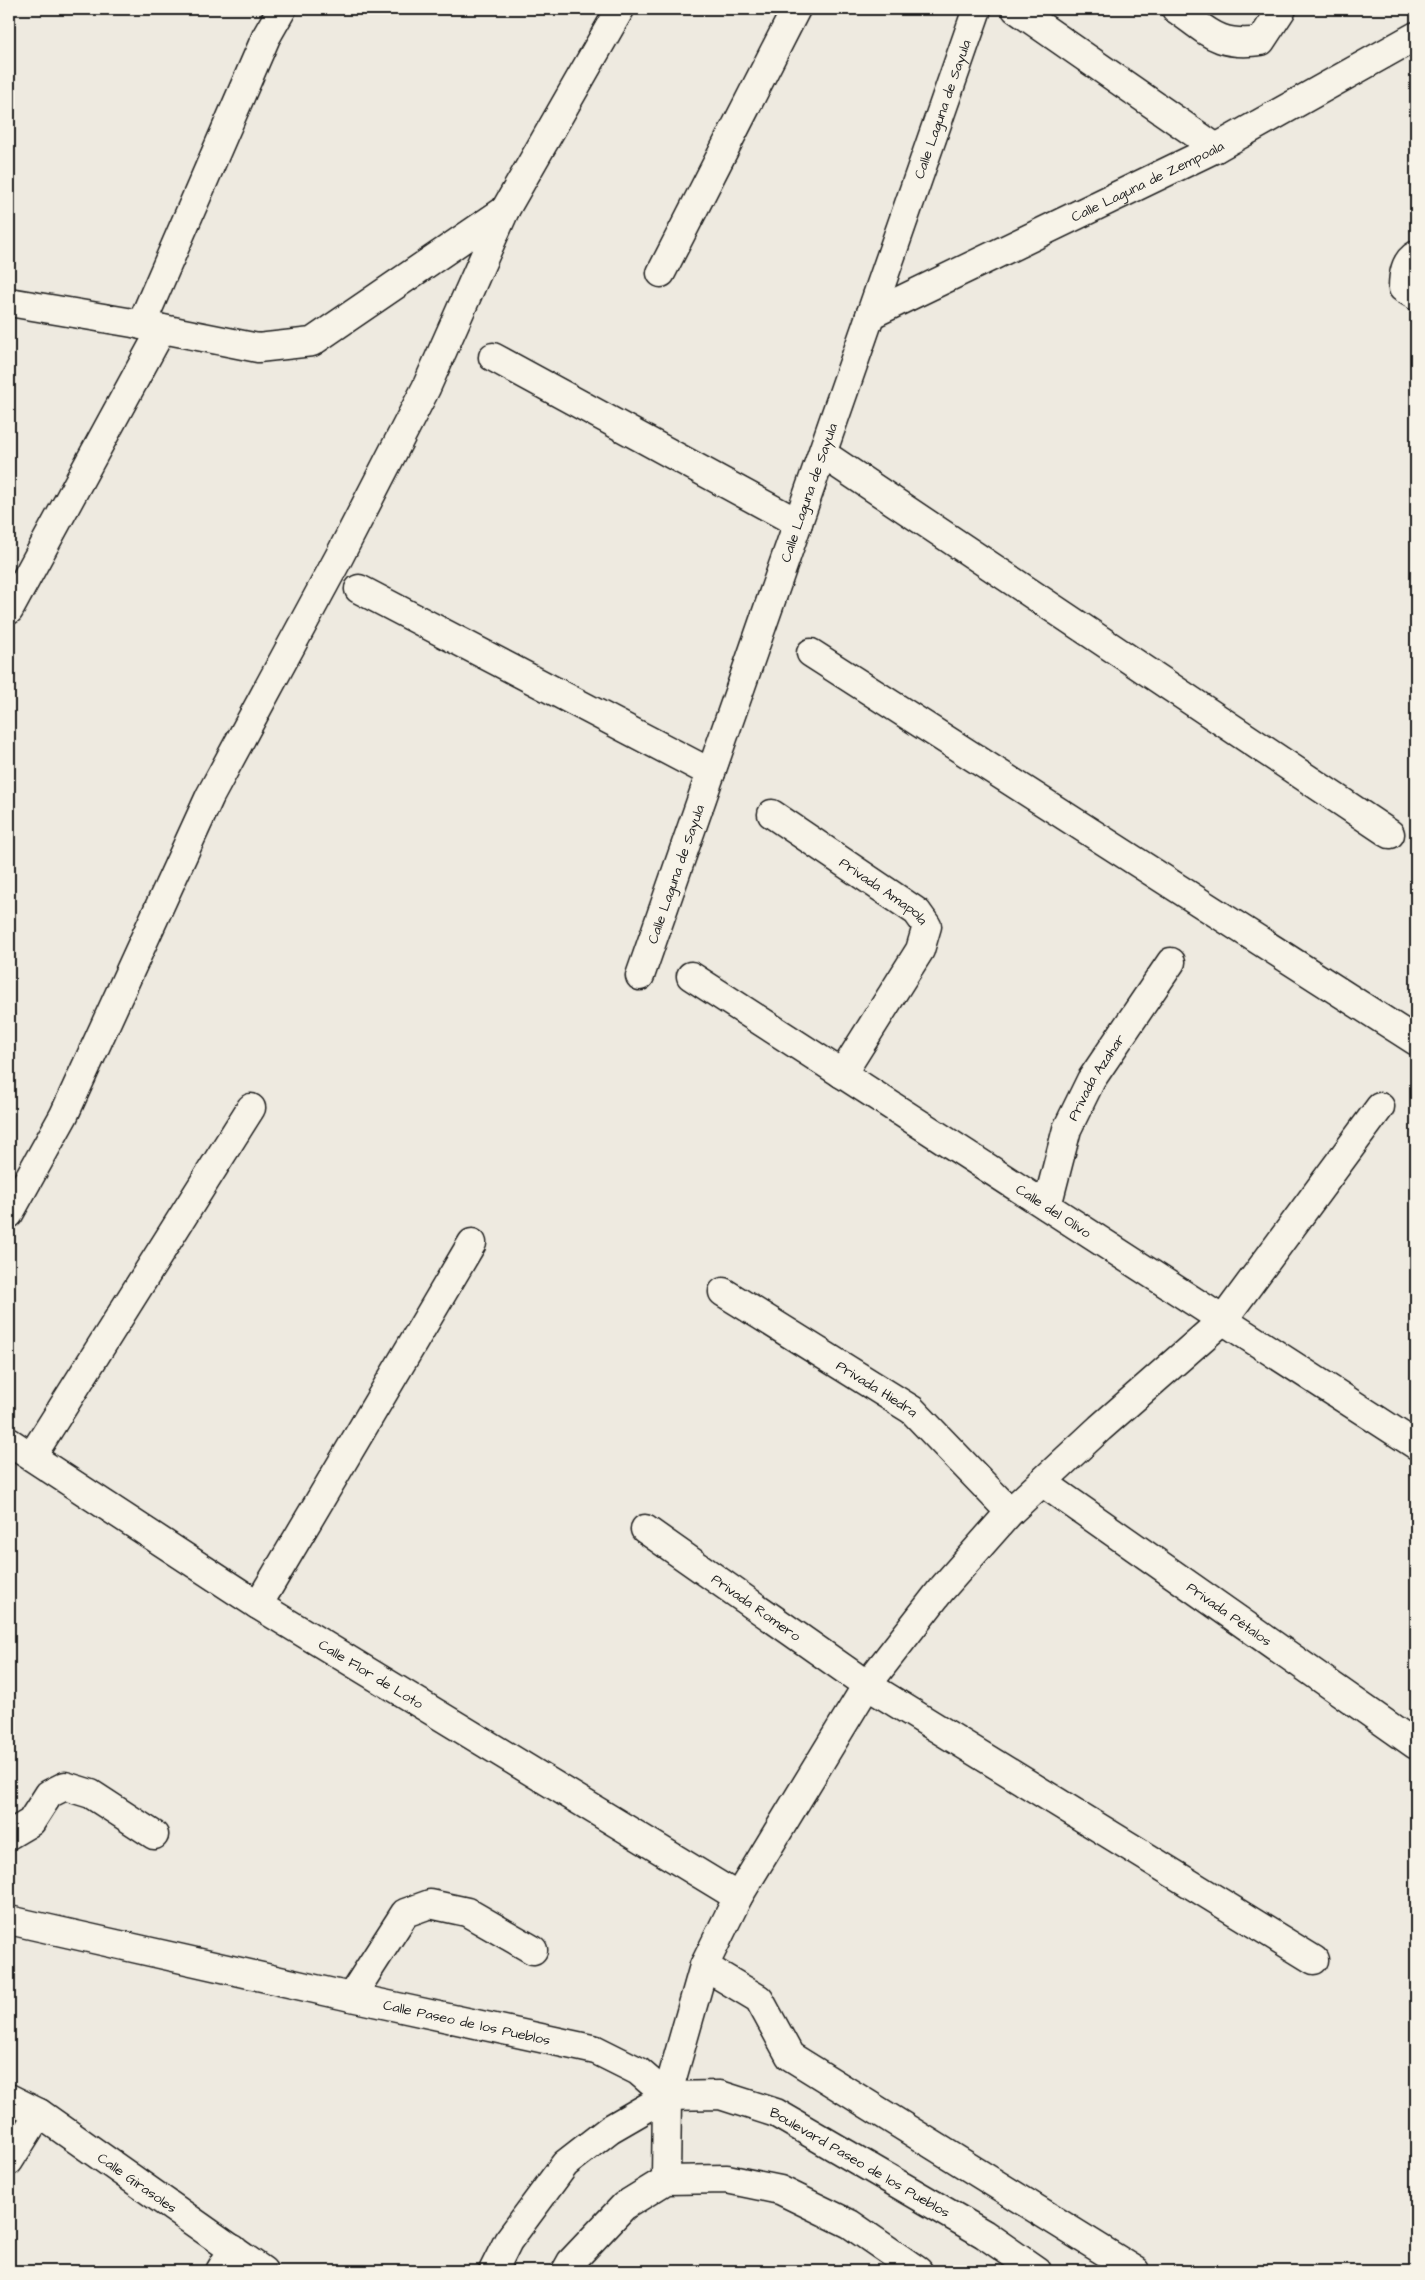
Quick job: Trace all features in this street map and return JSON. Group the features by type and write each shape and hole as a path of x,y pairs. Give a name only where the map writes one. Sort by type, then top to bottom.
{"street":[{"path":"9,610 151,327 266,37 282,9"},
{"path":"9,1214 64,1115 210,796 339,557 426,388 505,210 620,9"},
{"path":"661,273 796,9"},
{"name":"Calle Laguna de Sayula","path":"640,976 977,9"},
{"path":"1016,9 1216,148"},
{"path":"1176,9 1221,40 1240,44 1261,41 1282,9"},
{"name":"Calle Laguna de Zempoala","path":"870,315 1216,148 1416,36"},
{"path":"9,302 258,348 312,342 505,210"},
{"path":"1416,255 1411,258 1403,274 1404,288 1416,296"},
{"path":"493,357 798,523"},
{"path":"823,454 1390,834"},
{"path":"359,589 711,773"},
{"path":"811,653 1416,1041"},
{"name":"Privada Amapola","path":"772,814 917,912 927,926 920,950 842,1074"},
{"name":"Privada Azahar","path":"1047,1206 1067,1129 1091,1080 1171,962"},
{"name":"Calle del Olivo","path":"691,976 1416,1445"},
{"path":"666,2180 667,2096 704,1966 738,1898 867,1684 941,1590 1010,1512 1100,1428 1223,1320 1380,1107"},
{"path":"32,1456 251,1108"},
{"path":"258,1605 472,1243"},
{"name":"Privada Hiedra","path":"723,1292 912,1410 1010,1512"},
{"name":"Calle Flor de Loto","path":"9,1442 258,1605 738,1898"},
{"name":"Privada Pétalos","path":"1042,1482 1416,1745"},
{"name":"Privada Romero","path":"646,1529 867,1684 1314,1960"},
{"path":"9,1835 31,1822 49,1794 65,1786 91,1794 154,1835"},
{"path":"351,1997 405,1913 430,1904 467,1912 533,1950"},
{"name":"Calle Paseo de los Pueblos","path":"9,1920 596,2050 638,2071 667,2096"},
{"path":"704,1966 759,1999 790,2056 1136,2271"},
{"name":"Boulevard Paseo de los Pueblos","path":"667,2096 720,2095 776,2113 984,2234 1037,2271"},
{"path":"494,2271 508,2241 565,2164 610,2129 667,2096"},
{"name":"Calle Girasoles","path":"9,2098 39,2113 227,2260 263,2271"},
{"path":"9,2161 39,2113"},
{"path":"566,2271 571,2262 624,2206 666,2180 728,2179 780,2190 850,2224 918,2271"}]}
